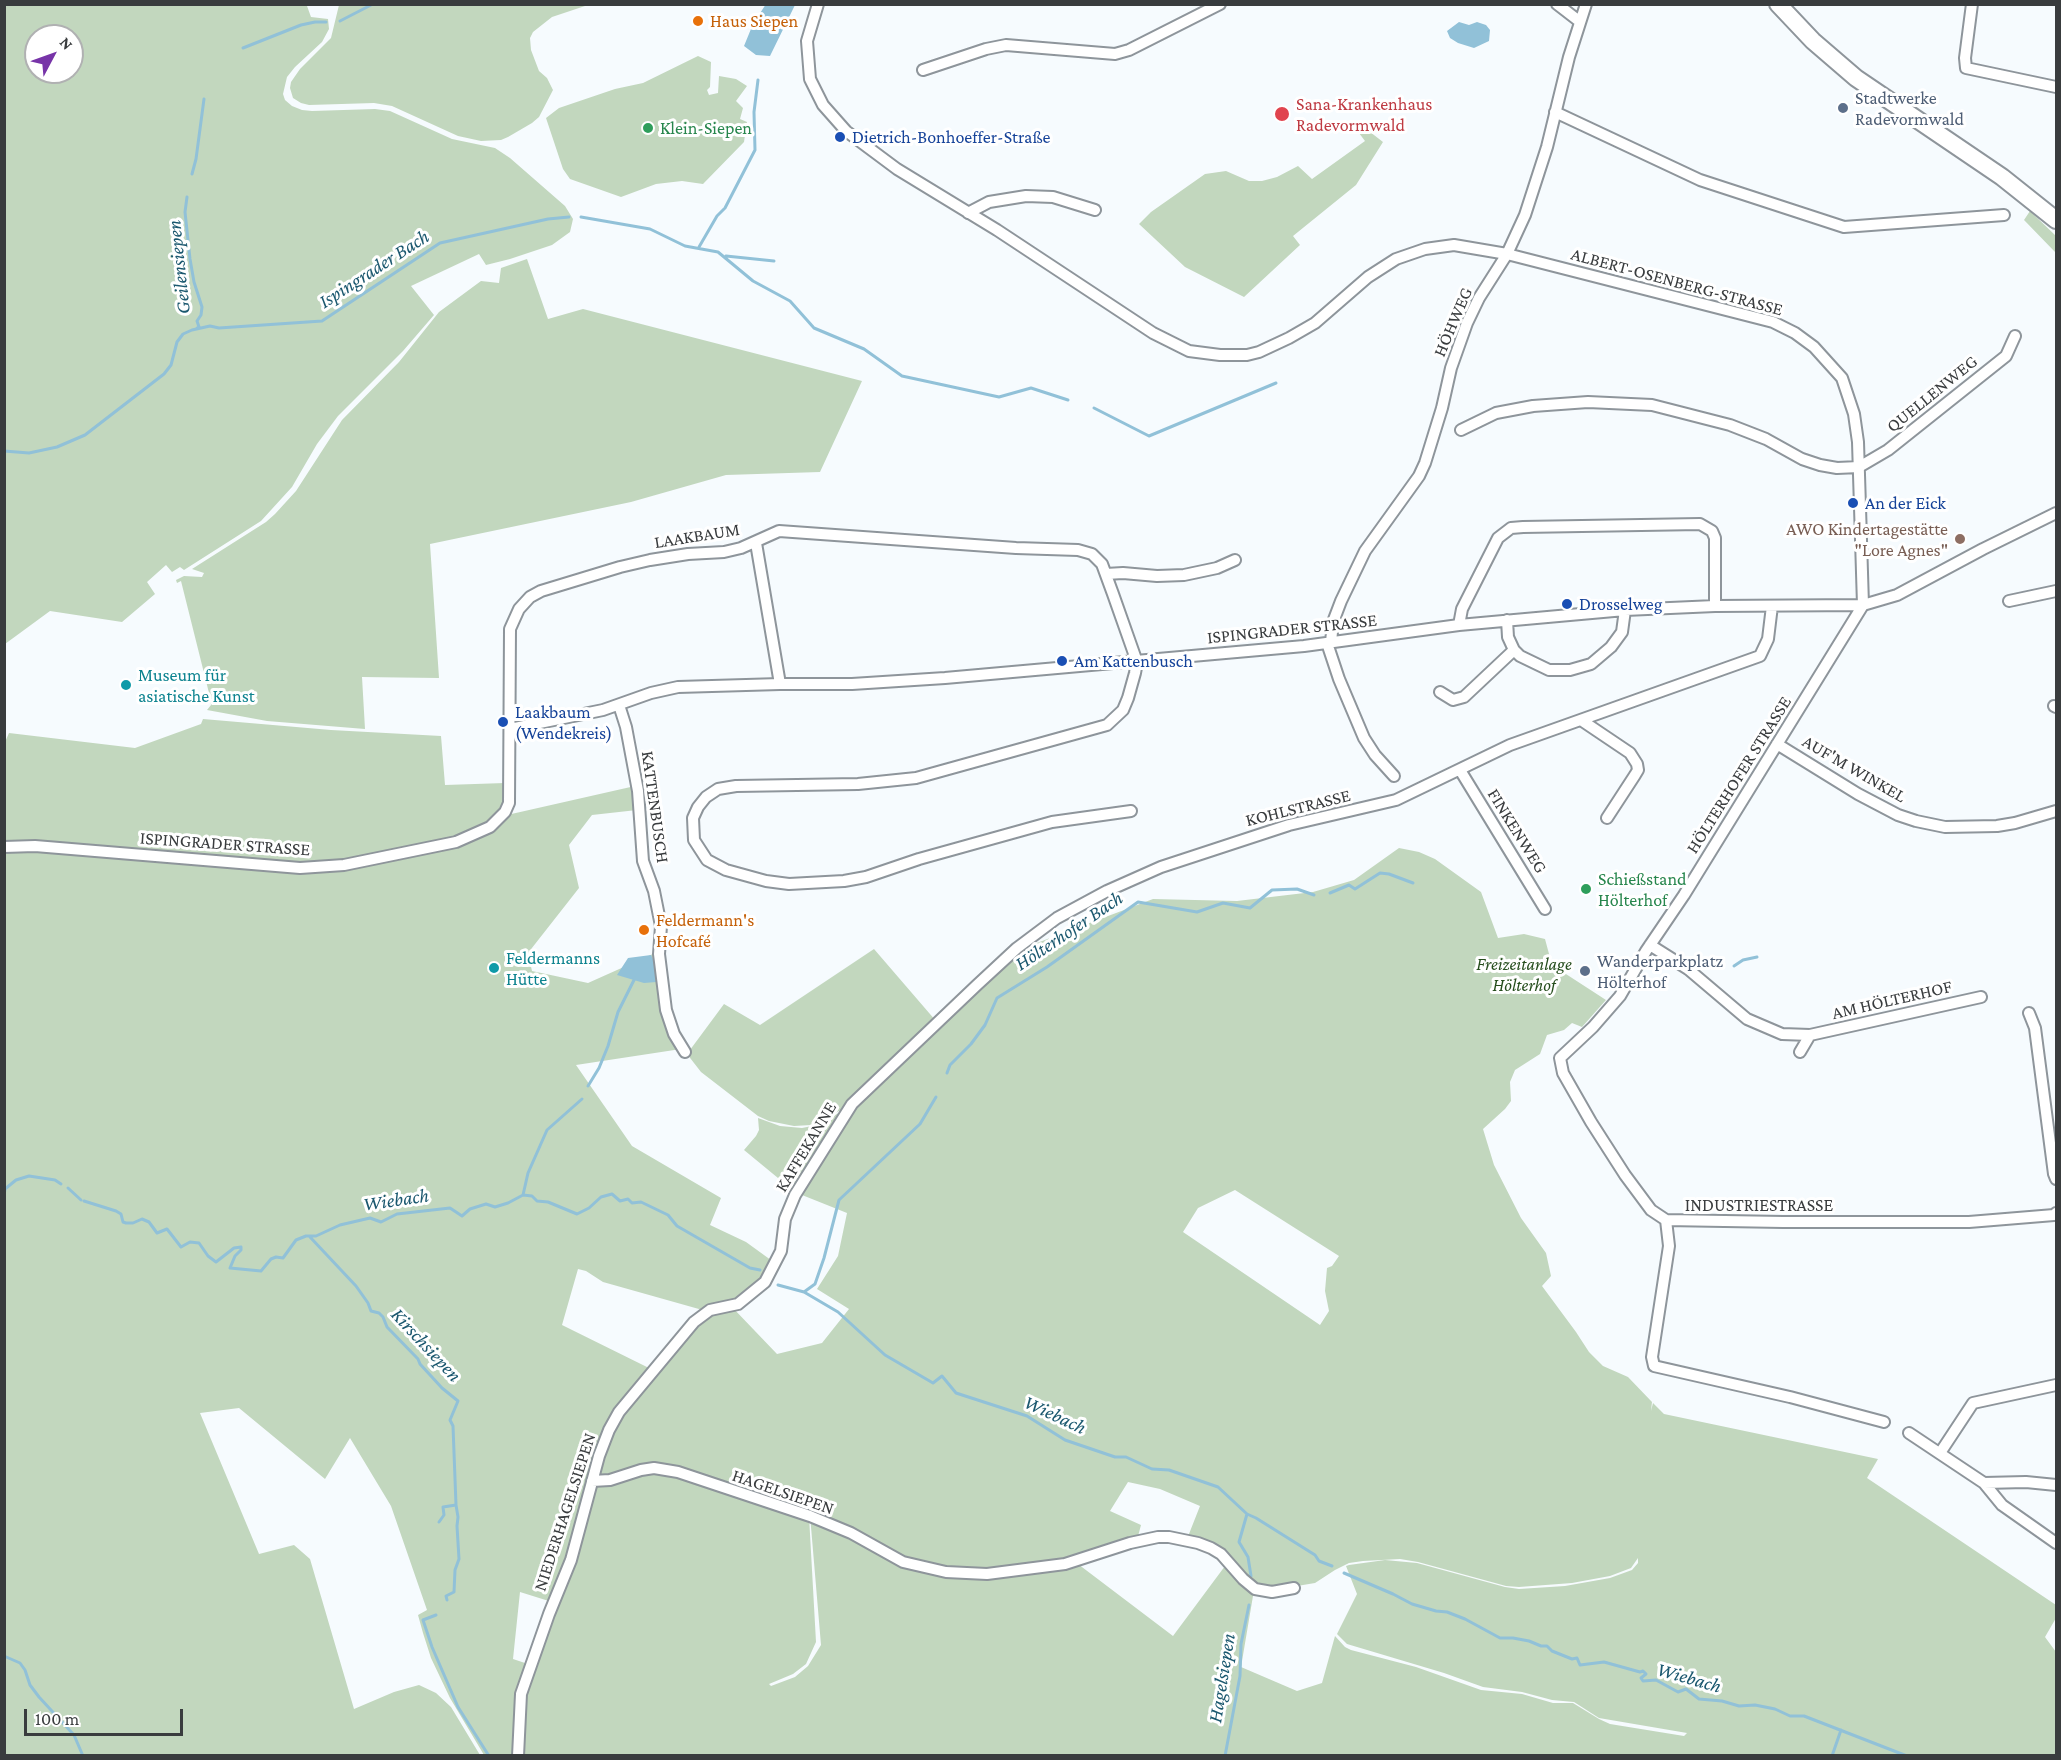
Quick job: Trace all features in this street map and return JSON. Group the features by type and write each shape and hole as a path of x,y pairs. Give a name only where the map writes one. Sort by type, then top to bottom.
{"main road":[{"path":"1778,4 1813,41 1856,78 2002,177 2056,220"}],"street":[{"path":"818,4 808,32 807,60 810,79 823,105 837,123 865,147 1153,333 1189,351 1220,355 1247,355 1259,352 1289,338 1315,322 1368,277 1411,252 1454,245 1507,254"},
{"path":"923,70 986,49 1006,45 1115,54 1129,50 1220,4"},
{"path":"1557,4 1579,21"},
{"name":"HÖHWEG","path":"1329,643 1341,600 1365,551 1409,490 1425,463 1442,408 1451,368 1467,323 1479,298 1507,254 1525,215 1547,147 1579,21 1586,4"},
{"path":"1972,4 1965,58 1966,68 2056,87"},
{"path":"1555,112 1700,180 1844,227 2004,215"},
{"path":"968,213 989,202 1026,196 1053,197 1095,210"},
{"name":"ALBERT-OSENBERG-STRASSE","path":"1507,254 1773,322 1795,333 1814,347 1842,378 1854,414 1859,467 1863,605"},
{"name":"QUELLENWEG","path":"1859,467 1888,450 2006,356 2015,336"},
{"path":"1461,430 1496,413 1533,406 1588,402 1652,405 1730,425 1766,439 1802,459 1820,465 1837,468 1859,467"},
{"name":"ISPINGRADER STRASSE","path":"4,848 35,846 300,868 344,865 456,842 490,827 505,812 509,803 510,729 619,705 651,693 678,687 876,683 1137,662 1329,643 1459,625 1626,610 1715,606 1863,605 1897,595 2056,513"},
{"path":"1459,625 1462,609 1498,538 1511,528 1523,527 1691,524 1705,526 1712,531 1715,538 1715,606"},
{"name":"LAAKBAUM","path":"510,729 510,629 519,609 530,597 541,591 620,567 688,554 724,552 756,543 779,531 1005,548 1078,550 1092,554 1102,564 1137,662"},
{"path":"756,543 780,684"},
{"path":"1106,574 1184,575 1217,568 1236,560"},
{"path":"2009,601 2056,591"},
{"name":"HÖLTERHOFER STRASSE","path":"1666,1220 1651,1210 1625,1175 1577,1099 1563,1073 1560,1058 1612,1007 1863,605"},
{"name":"KOHLSTRASSE","path":"852,1104 1017,948 1057,918 1107,891 1161,867 1289,825 1396,800 1510,745 1760,656 1768,639 1772,606"},
{"path":"1507,620 1508,637 1514,650 1520,656 1549,670 1558,671 1582,668 1597,660 1622,632 1626,610"},
{"path":"1329,643 1339,679 1364,738 1375,755 1395,776"},
{"path":"1440,692 1453,700 1464,697 1514,650"},
{"path":"1131,811 1052,822 919,859 866,877 844,881 789,884 766,881 714,865 706,860 697,847 692,825 696,812 706,797 713,791 726,787 858,784 916,778 1107,725 1123,710 1137,662"},
{"name":"KATTENBUSCH","path":"619,705 626,727 638,791 643,861 654,891 661,926 659,954 666,1010 674,1034 685,1052"},
{"path":"1581,720 1630,753 1637,764 1635,775 1607,818"},
{"name":"AUF'M WINKEL","path":"1777,744 1857,794 1898,815 1916,821 1952,828 1997,826 2015,824 2056,811"},
{"name":"FINKENWEG","path":"1460,771 1545,909"},
{"name":"AM HÖLTERHOF","path":"1650,945 1688,969 1747,1019 1782,1034 1810,1035 1981,997"},
{"path":"2029,1013 2035,1028 2056,1179"},
{"path":"1800,1052 1810,1035"},
{"name":"KAFFEKANNE","path":"770,1275 781,1251 787,1210 852,1104"},
{"name":"INDUSTRIESTRASSE","path":"1884,1422 1790,1396 1654,1366 1652,1357 1668,1246 1666,1220 1969,1222 2056,1213"},
{"name":"NIEDERHAGELSIEPEN","path":"518,1755 520,1694 571,1560 592,1481 609,1430 632,1394 700,1317 710,1310 738,1304 751,1295 770,1275"},
{"path":"1940,1453 1973,1403 2056,1385"},
{"path":"1909,1433 1984,1483 2002,1505 2056,1543"},
{"name":"HAGELSIEPEN","path":"592,1481 610,1480 654,1468 672,1471 810,1516 850,1533 903,1562 952,1572 1001,1573 1065,1564 1130,1543 1169,1537 1211,1548 1221,1554 1255,1589 1272,1592 1294,1588"},
{"path":"1984,1483 2026,1482 2056,1485"}],"green space":[{"path":"5,4 310,5 307,6 311,17 328,19 329,29 322,42 287,77 283,94 285,100 302,110 375,109 390,111 452,139 495,148 510,158 565,206 573,219 570,232 552,245 486,265 479,254 411,286 434,315 403,351 338,416 317,444 292,487 261,521 184,570 180,567 172,572 166,565 147,582 155,594 122,622 50,611 5,644"},
{"path":"588,4 552,17 533,32 530,38 531,50 539,71 547,78 553,90 539,117 501,140 481,141 458,136 392,106 374,103 309,105 293,98 291,82 300,69 331,38 339,5"},
{"name":"Klein-Siepen","path":"698,56 711,62 710,87 707,90 709,95 718,93 719,76 736,79 747,86 736,101 743,108 740,119 747,122 744,142 703,184 682,181 656,184 621,197 570,179 563,169 546,118 559,108 615,89 643,83"},
{"path":"1361,125 1383,142 1356,185 1293,236 1300,245 1244,297 1185,267 1139,224 1151,212 1205,174 1226,171 1249,181 1262,181 1277,177 1298,166 1312,179 1365,141 1356,129"},
{"path":"2030,211 2056,236 2056,253 2024,220"},
{"path":"527,259 548,319 583,309 862,381 820,472 726,475 631,502 430,544 439,678 362,677 365,729 267,721 207,710 211,705 210,697 181,581 177,583 176,580 184,576 202,577 204,573 192,569 275,514 296,491 342,420 399,362 439,312 481,281 499,283 501,268"},
{"path":"203,719 331,730 441,736 445,785 505,783 504,804 497,817 475,830 428,847 303,866 5,846 5,742 9,733 135,748 201,724"},
{"path":"635,786 637,810 592,815 569,845 579,888 528,953 532,971 588,983 655,953 681,1049 576,1065 632,1146 721,1198 710,1225 746,1242 775,1263 750,1294 706,1311 603,1282 586,1271 578,1269 562,1325 653,1370 618,1411 570,1560 552,1602 520,1592 513,1659 528,1664 516,1755 484,1755 450,1698 431,1658 423,1633 418,1615 427,1610 391,1506 350,1438 325,1479 239,1408 200,1413 259,1554 294,1545 310,1559 354,1709 394,1692 419,1685 436,1693 451,1707 480,1755 5,1755 4,850 23,847 299,869 428,851 507,815"},
{"name":"Freizeitanlage Hölterhof","path":"1399,848 1419,852 1435,859 1481,892 1498,938 1524,934 1545,939 1552,965 1606,1000 1582,1027 1572,1023 1564,1030 1547,1035 1540,1054 1515,1070 1510,1082 1511,1101 1483,1129 1494,1165 1521,1218 1546,1253 1551,1276 1542,1286 1589,1352 1603,1366 1628,1377 1652,1402 1651,1411 1653,1403 1664,1414 1878,1459 1867,1478 2056,1605 2056,1618 2045,1637 2056,1652 2056,1755 519,1756 522,1694 550,1614 573,1561 593,1483 619,1480 642,1471 655,1469 678,1473 809,1516 816,1642 806,1664 793,1674 769,1684 771,1686 795,1677 808,1666 821,1645 810,1515 677,1471 656,1466 610,1479 595,1479 610,1431 621,1412 695,1324 710,1312 732,1307 777,1354 822,1343 849,1309 817,1289 838,1256 847,1213 797,1193 852,1105 1021,949 1153,899 1237,901 1313,892 1354,880","holes":["1235,1190 1339,1256 1332,1266 1327,1268 1325,1291 1329,1311 1320,1325 1183,1232 1198,1208","1128,1482 1160,1489 1200,1506 1187,1539 1211,1546 1221,1553 1251,1586 1267,1591 1315,1583 1349,1563 1363,1561 1400,1559 1418,1562 1506,1586 1519,1587 1572,1583 1610,1576 1631,1568 1638,1558 1638,1563 1632,1570 1610,1578 1565,1586 1519,1589 1505,1587 1417,1563 1385,1560 1349,1565 1346,1566 1357,1594 1337,1634 1347,1644 1483,1687 1574,1702 1599,1718 1687,1733 1684,1736 1610,1724 1599,1719 1573,1703 1553,1703 1522,1694 1481,1690 1416,1667 1351,1650 1335,1636 1322,1683 1297,1691 1241,1667 1254,1590 1242,1580 1228,1562 1173,1636 1074,1561 1137,1540 1141,1525 1110,1511"]},
{"path":"874,949 936,1021 851,1104 827,1118 811,1125 794,1126 769,1121 758,1116 701,1072 687,1054 724,1004 760,1025"},
{"path":"849,1107 795,1192 744,1150 759,1130 758,1118 780,1126 802,1128 828,1119"}],"water":[{"path":"766,4 795,5 770,56 756,55 744,46 753,24"},
{"path":"1459,22 1469,25 1477,22 1486,25 1490,30 1489,41 1474,48 1450,38 1447,31"},
{"path":"651,955 654,961 656,982 644,983 617,975 628,958"}],"waterway":[{"name":"Geilensiepen","path":"340,21 373,4"},
{"name":"Geilensiepen","path":"243,48 301,25 326,22"},
{"path":"699,247 717,216 725,208 755,150 754,112 758,80"},
{"name":"Geilensiepen","path":"192,174 204,99"},
{"name":"Geilensiepen","path":"187,197 185,212 190,259 202,307 197,328"},
{"name":"Ispingrader Bach","path":"4,451 29,453 57,447 85,435 164,374 171,365 177,342 183,334 192,330 210,326 219,328 322,321 440,243 548,219 569,217"},
{"name":"Ispingrader Bach","path":"581,217 650,229 685,246 718,252 753,281 790,301 814,328 864,349 902,376 999,397 1031,388 1068,400"},
{"path":"726,256 774,261"},
{"name":"Ispingrader Bach","path":"1094,408 1149,436 1276,383"},
{"name":"Hölterhofer Bach","path":"1330,893 1349,885 1355,889 1380,873 1413,883"},
{"name":"Hölterhofer Bach","path":"947,1073 950,1065 971,1044 985,1025 997,998 1047,967 1138,902 1197,912 1223,903 1250,908 1272,890 1297,889 1314,895"},
{"name":"Hölterhofer Bach","path":"1734,966 1743,960 1757,957"},
{"path":"588,1086 599,1068 618,1012 635,978"},
{"name":"Hölterhofer Bach","path":"804,1292 815,1284 839,1200 920,1124 936,1097"},
{"path":"523,1195 528,1173 547,1130 582,1099"},
{"name":"Wiebach","path":"4,1196 5,1189 16,1180 29,1176 55,1180 61,1184"},
{"name":"Wiebach","path":"68,1188 81,1200"},
{"name":"Wiebach","path":"84,1201 116,1211 121,1214 123,1222 133,1223 142,1219 149,1222 157,1233 167,1229 181,1247 190,1242 199,1243 208,1256 216,1262 234,1248 241,1247 230,1268 261,1271 271,1259 283,1258 296,1240 306,1236 316,1236 340,1225 370,1218 381,1222 397,1214 450,1208 462,1216 470,1209 486,1204 495,1207 523,1195 532,1196 537,1201 548,1202 577,1214 589,1208 601,1197 612,1194 620,1201 628,1199 632,1203 641,1202 668,1215 677,1226 750,1268 760,1270"},
{"name":"Kirschsiepen","path":"310,1237 356,1286 371,1311 383,1317 387,1327 418,1359 420,1364 442,1388 458,1401 450,1420 453,1426 459,1559 455,1570 454,1592 446,1596 447,1600"},
{"name":"Wiebach","path":"778,1285 804,1292 838,1312 885,1355 933,1383 942,1376 956,1393 1027,1416 1065,1440 1115,1457 1126,1457 1152,1469 1169,1470 1218,1487 1247,1514 1315,1555 1319,1561 1332,1566"},
{"path":"439,1522 444,1515 443,1507 456,1505"},
{"name":"Hagelsiepen","path":"1247,1514 1239,1542 1248,1557 1251,1576"},
{"name":"Wiebach","path":"1344,1573 1412,1604 1447,1612 1465,1619 1500,1638 1513,1638 1547,1646 1552,1651 1572,1659 1577,1658 1580,1665 1604,1662 1643,1671 1646,1674 1641,1678 1643,1681 1656,1680 1678,1692 1686,1689 1699,1699 1722,1701 1739,1706 1755,1705 1775,1709 1790,1716 1804,1716 1907,1756"},
{"name":"Hagelsiepen","path":"1225,1756 1240,1676 1241,1644 1249,1605"},
{"name":"Kirschsiepen","path":"436,1615 423,1620 432,1647 458,1707 489,1756"},
{"path":"4,1656 20,1663 30,1685 74,1735 83,1756"},
{"path":"1832,1756 1841,1730"}],"place":[{"name":"Haus Siepen","path":"698,21"},
{"name":"Stadtwerke Radevormwald","path":"1843,108"},
{"name":"Sana-Krankenhaus Radevormwald","path":"1282,114"},
{"name":"Klein-Siepen","path":"648,128"},
{"name":"Dietrich-Bonhoeffer-Straße","path":"840,137"},
{"name":"An der Eick","path":"1853,503"},
{"name":"AWO Kindertagestätte \"Lore Agnes\"","path":"1960,539"},
{"name":"Drosselweg","path":"1567,604"},
{"name":"Am Kattenbusch","path":"1062,661"},
{"name":"Museum für asiatische Kunst","path":"126,685"},
{"name":"Laakbaum (Wendekreis)","path":"503,722"},
{"name":"Schießstand Hölterhof","path":"1586,889"},
{"name":"Feldermann's Hofcafé","path":"644,930"},
{"name":"Feldermanns Hütte","path":"494,968"},
{"name":"Wanderparkplatz Hölterhof","path":"1585,971"}]}
